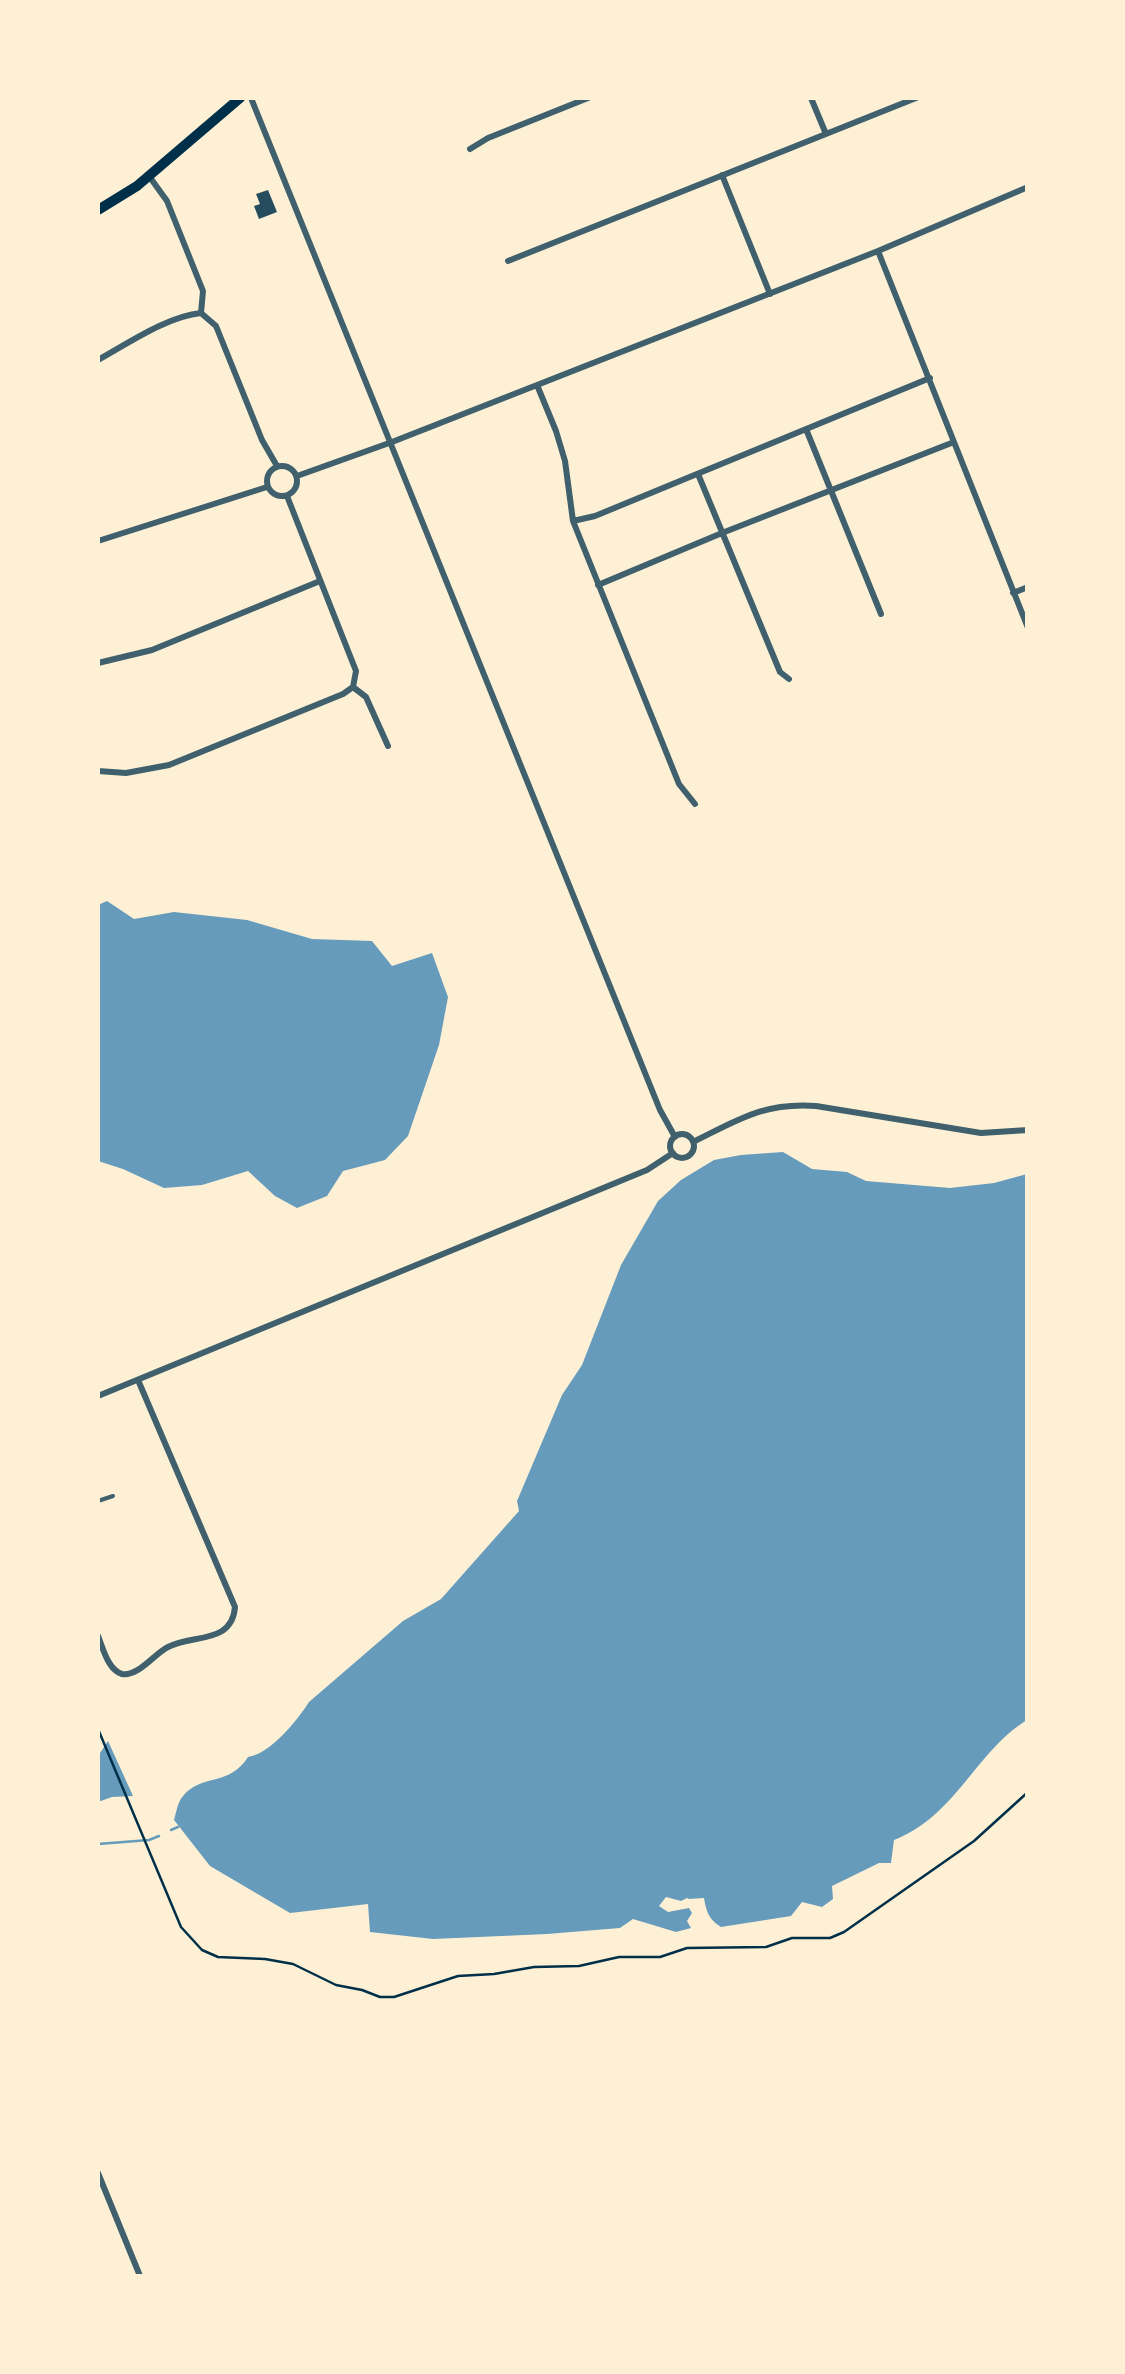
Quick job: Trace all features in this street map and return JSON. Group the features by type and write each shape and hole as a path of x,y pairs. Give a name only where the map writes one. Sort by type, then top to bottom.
{"main road":[{"path":"98,210 149,176 240,98"}],"street":[{"path":"251,98 660,1110 675,1137"},
{"path":"470,149 588,98"},
{"path":"811,98 826,134"},
{"path":"508,261 916,98"},
{"path":"722,175 770,294"},
{"path":"149,176 166,200 202,291 201,313"},
{"path":"297,476 770,294 1028,187"},
{"path":"878,251 1028,628"},
{"path":"98,360 174,320 201,313 216,326 276,466"},
{"path":"573,521 595,516 930,378"},
{"path":"537,385 564,461 573,521 679,784 695,804"},
{"path":"806,429 881,614"},
{"path":"598,585 955,442"},
{"path":"276,466 289,467 297,476 295,490 287,496 275,496 267,486 268,474 276,466"},
{"path":"698,474 780,672 789,679"},
{"path":"98,541 267,486"},
{"path":"98,771 126,773 168,765 352,687 356,671 287,496"},
{"path":"98,663 152,650 320,581"},
{"path":"1013,593 1028,588"},
{"path":"352,687 366,697 388,746"},
{"path":"693,1142 751,1114 790,1104 980,1132 1028,1130"},
{"path":"684,1134 693,1142 694,1150 681,1158 673,1153 671,1144 675,1137 684,1134"},
{"path":"98,1396 647,1170 673,1153"},
{"path":"98,1636 112,1668 121,1674 133,1674 164,1649 220,1633 234,1618 235,1607 138,1380"},
{"path":"98,2174 140,2276"}],"lane":[{"path":"98,1502 112,1496"}],"path":[{"path":"98,1729 181,1927 202,1950 218,1957 293,1964 336,1985 394,1998 458,1976 579,1966 619,1957 660,1957 687,1948 766,1947 792,1938 830,1938 974,1841 1028,1792"}],"water":[{"path":"107,901 134,919 174,912 247,920 312,939 372,941 392,966 432,953 448,997 439,1045 408,1136 385,1160 343,1171 327,1196 297,1208 275,1196 248,1171 202,1185 164,1188 98,1161 98,905"},
{"path":"783,1152 812,1169 847,1172 866,1181 950,1188 1027,1174 1027,1720 993,1748 934,1815 894,1840 891,1863 879,1863 832,1886 833,1899 822,1907 802,1902 791,1916 721,1927 709,1915 704,1898 681,1901 666,1897 659,1906 668,1912 689,1908 692,1913 687,1921 691,1928 676,1932 633,1919 620,1928 433,1939 370,1932 368,1904 290,1913 210,1866 174,1820 181,1798 198,1784 232,1773 248,1757 274,1743 309,1702 403,1621 441,1599 519,1511 517,1501 562,1395 582,1365 621,1265 658,1201 681,1180 714,1160"},
{"path":"108,1741 133,1796 98,1802 98,1756"}],"building":[{"path":"268,190 277,212 259,219 254,206 260,204 256,194"}],"waterway":[{"path":"171,1830 178,1827"},
{"path":"98,1844 159,1836"}]}
